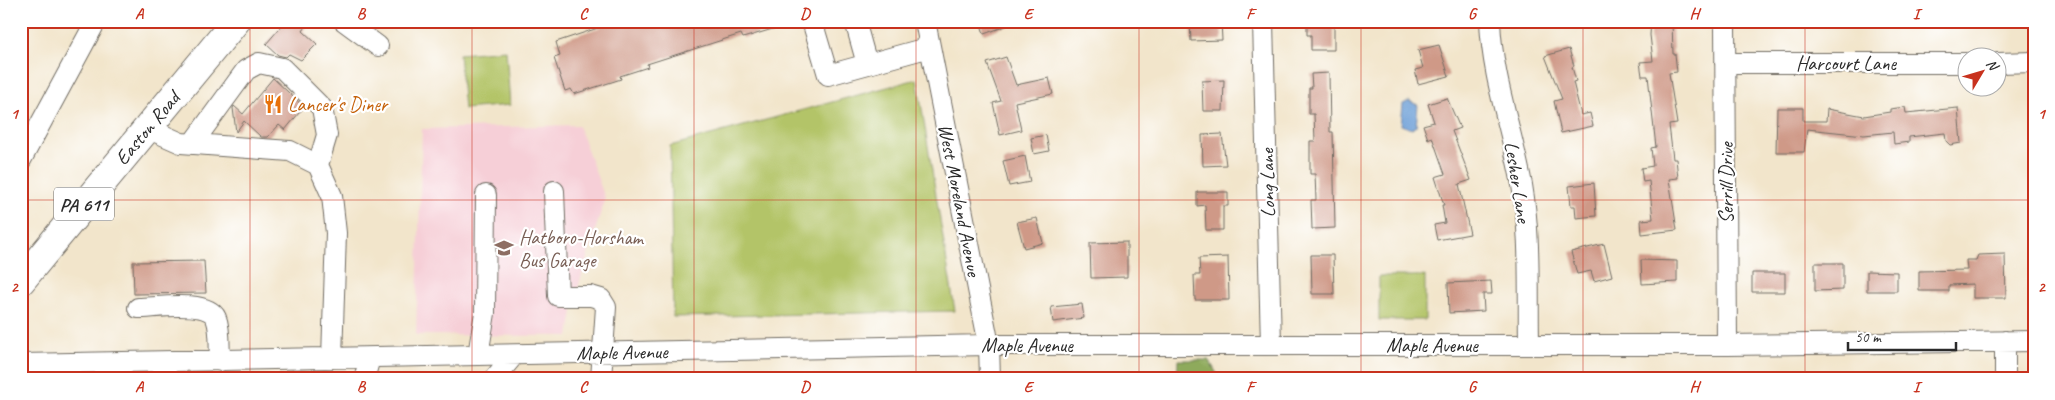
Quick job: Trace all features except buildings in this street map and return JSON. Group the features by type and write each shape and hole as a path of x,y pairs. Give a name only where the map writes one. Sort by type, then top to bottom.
{"highway":[{"name":"Easton Road","path":"21,281 236,21"}],"street":[{"path":"21,160 96,21"},
{"path":"344,21 378,46"},
{"path":"812,21 828,75 930,47"},
{"path":"855,21 867,64"},
{"name":"West Moreland Avenue","path":"925,21 989,345 990,379"},
{"name":"Long Lane","path":"1263,21 1271,346"},
{"name":"Lesher Lane","path":"1490,21 1494,60 1526,212 1529,344"},
{"name":"Serrill Drive","path":"1725,21 1727,345"},
{"name":"Harcourt Lane","path":"1725,63 1958,62"},
{"path":"2008,62 2034,62"},
{"path":"192,144 246,70 259,63 282,68 322,108 327,135 318,165"},
{"path":"147,128 182,143 290,151 318,165 332,196 336,233 332,358"},
{"path":"554,191 558,296 591,296 601,299 606,307 601,379"},
{"path":"478,355 485,313 486,196"},
{"path":"138,308 192,306 208,309 216,318 220,361"},
{"name":"Maple Avenue","path":"21,364 220,361 274,369 332,358 989,345 1727,345 2034,341"},
{"path":"2004,342 2005,379"},
{"path":"494,379 514,355"},
{"path":"364,379 370,358"}],"shaded area":[{"name":"Hatboro-Horsham Bus Garage","path":"578,125 605,198 575,298 569,336 416,335 422,129"}],"green space":[{"path":"506,50 510,105 464,109 459,54"},
{"path":"917,79 955,311 673,317 670,146"},
{"path":"1379,276 1425,276 1425,320 1379,320"},
{"path":"1178,360 1209,360 1220,379 1177,379"}],"water":[{"path":"1409,101 1418,105 1416,126 1412,129 1401,125 1403,104"}],"place":[{"name":"Lancer's Diner","path":"273,104"},
{"name":"Hatboro-Horsham Bus Garage","path":"504,248"}]}
